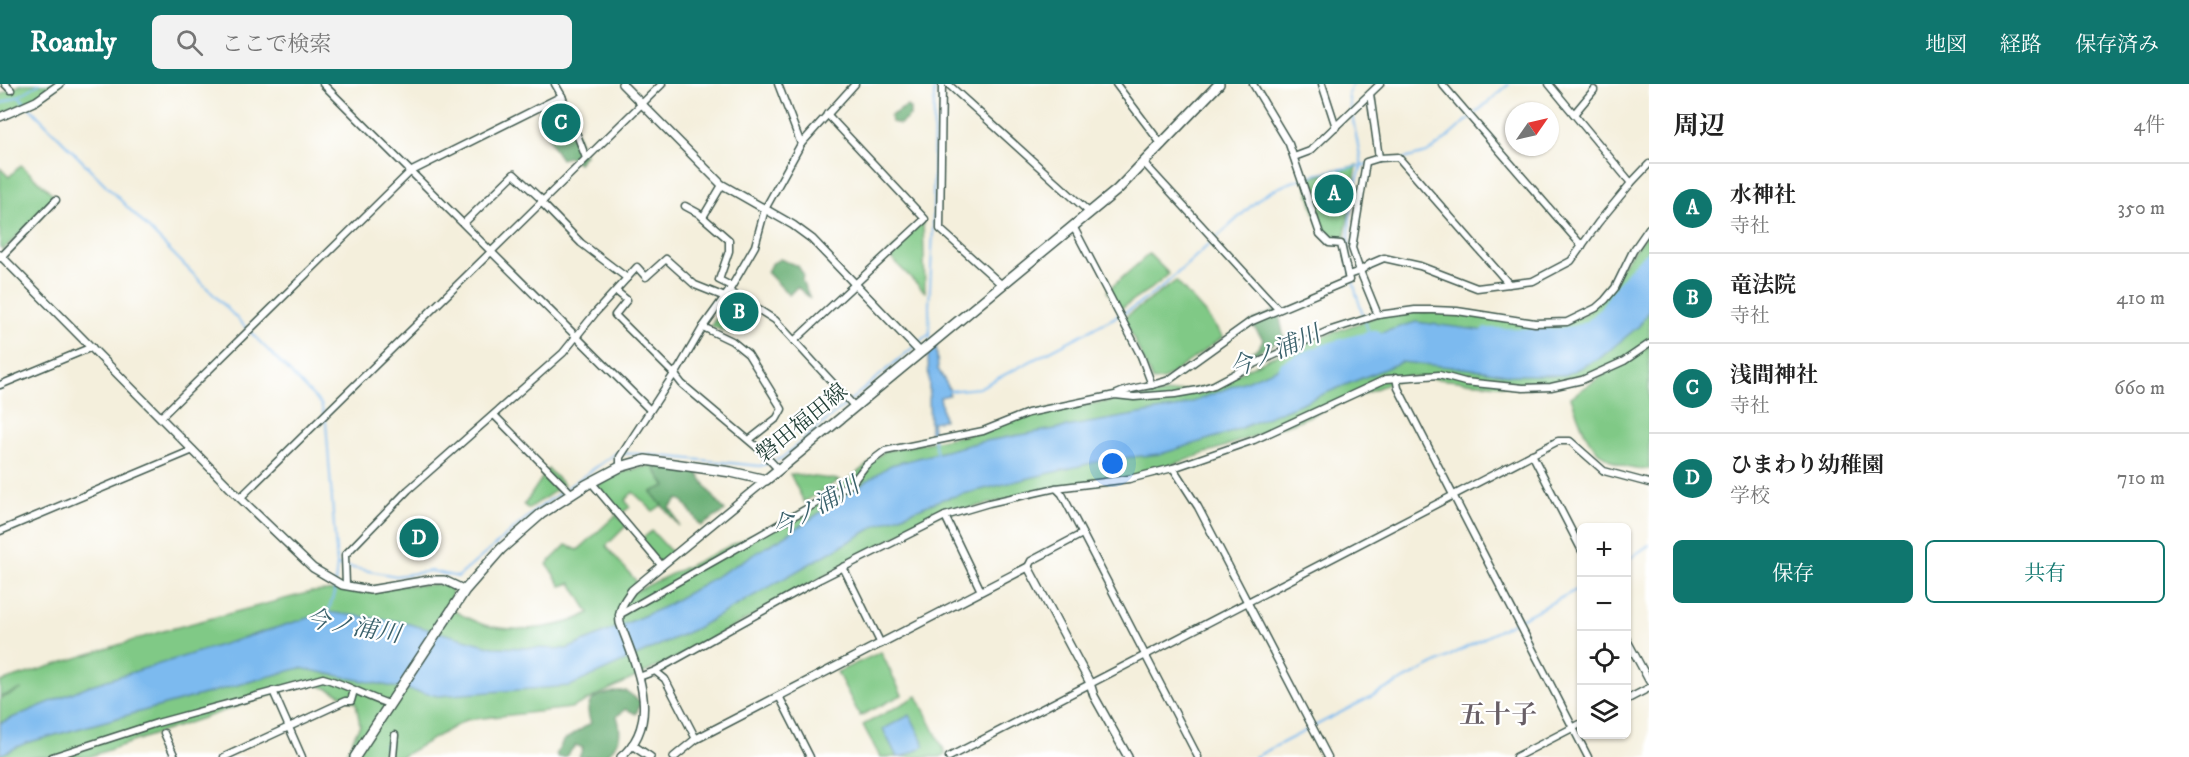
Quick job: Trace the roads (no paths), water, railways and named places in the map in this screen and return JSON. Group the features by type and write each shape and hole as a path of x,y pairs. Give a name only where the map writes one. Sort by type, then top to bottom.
{"main road":[{"name":"磐田福田線","path":"355,757 465,590 501,549 526,526 591,482 620,467 645,460 766,480 1090,213 1144,163 1219,84"}],"street":[{"path":"5,84 11,90"},
{"path":"0,117 36,101 60,84"},
{"path":"323,84 650,410"},
{"path":"329,90 335,84"},
{"path":"555,84 562,96 586,158"},
{"path":"622,84 723,185 813,239 920,352"},
{"path":"240,498 662,84"},
{"path":"778,84 801,144"},
{"path":"620,467 620,457 728,291 754,246 765,209 801,144 855,84"},
{"path":"942,84 940,228 1002,285"},
{"path":"948,84 1090,213"},
{"path":"1116,84 1162,144"},
{"path":"619,619 852,483 866,465 885,451 983,431 1028,413 1115,395 1126,390 1169,380 1250,322 1349,280 1341,244 1329,243 1320,234 1284,134 1253,84"},
{"path":"1322,84 1336,127"},
{"path":"1294,157 1310,151 1380,84"},
{"path":"1442,84 1582,246"},
{"path":"1549,84 1631,183"},
{"path":"1574,114 1594,90"},
{"path":"1370,94 1379,158"},
{"path":"161,417 411,172 562,96"},
{"path":"794,341 925,219 827,114"},
{"path":"1378,315 1352,248 1365,165 1379,158 1400,159 1509,284"},
{"path":"1144,163 1278,309"},
{"path":"1348,275 1384,258 1420,266 1477,288 1533,281 1545,277 1571,261 1631,183 1649,164"},
{"path":"464,223 514,174 580,243 627,278"},
{"path":"703,217 723,185"},
{"path":"56,200 0,256 240,498 313,568 332,580 370,590 428,580 444,580 465,590"},
{"path":"686,206 703,217 729,240 729,251 719,280 728,291 766,314 855,406"},
{"path":"1073,226 1137,347 1152,385"},
{"path":"1115,395 1134,397 1198,390 1214,385 1328,331 1378,315 1432,310 1457,311 1541,323 1567,322 1583,316 1605,300 1615,288 1649,228"},
{"path":"346,585 345,555 408,490 563,353 636,267 646,277 666,259 695,285 728,291"},
{"path":"616,291 627,300 615,315 675,373 682,384 778,469"},
{"path":"704,327 732,341 748,354 782,409 777,418 749,441"},
{"path":"639,677 655,671 843,567 945,516 988,503 1056,488 1129,479 1173,468 1254,440 1386,379 1439,375 1465,382 1523,388 1551,387 1582,380 1624,361 1649,344"},
{"path":"0,386 92,347"},
{"path":"1396,377 1398,388 1588,757"},
{"path":"494,415 572,494"},
{"path":"949,757 1558,441 1570,441 1604,471 1649,483"},
{"path":"0,531 193,450"},
{"path":"1532,454 1577,543"},
{"path":"1173,468 1198,507 1328,757"},
{"path":"621,757 632,746 643,714 644,700 639,677 619,619 622,603 632,591 766,480"},
{"path":"591,482 662,566"},
{"path":"1056,488 1062,494 1198,757"},
{"path":"945,516 981,591"},
{"path":"679,755 696,739 1028,567 1031,561 1082,534"},
{"path":"843,567 881,644"},
{"path":"1028,567 1128,757"},
{"path":"1631,647 1649,681"},
{"path":"655,671 665,680 696,739"},
{"path":"52,757 146,726 323,678 366,697 389,704"},
{"path":"1631,697 1649,688"},
{"path":"224,757 351,701 354,690"},
{"path":"273,691 302,757"},
{"path":"779,696 810,757"},
{"path":"1516,757 1577,725"},
{"path":"164,733 175,757"},
{"path":"393,757 395,735"},
{"path":"632,746 650,757"}],"water":[{"path":"1649,255 1649,310 1639,326 1600,358 1565,375 1509,375 1483,370 1401,362 1229,433 1161,454 1104,460 943,499 878,525 697,628 570,686 438,696 300,668 26,743 0,755 0,723 88,686 327,612 402,622 493,647 567,649 664,607 785,536 891,465 980,442 1180,407 1316,353 1416,322 1537,335 1587,328 1600,316"},
{"path":"936,344 938,369 949,388 949,395 940,397 944,420 932,422 934,437 930,436 928,351"},
{"path":"910,715 925,746 903,757 897,757 883,729"}],"waterway":[{"path":"0,104 39,84"},
{"path":"930,339 934,84"},
{"path":"1352,84 1348,94 1362,166 1350,218 1348,259 1370,337"},
{"path":"1403,159 1427,153 1509,84"},
{"path":"19,96 25,103"},
{"path":"29,107 321,404 326,423 337,565 334,593 328,613"},
{"path":"948,391 979,388 1131,309 1161,288 1261,197 1276,189 1309,176 1397,160"},
{"name":"今ノ浦川","path":"1486,334 1553,334 1579,331 1588,327 1601,316 1625,283 1649,257"},
{"path":"337,565 396,576 431,571 458,577 536,510 616,453 760,466 782,458 930,333"},
{"name":"今ノ浦川","path":"1285,367 1330,348 1376,336"},
{"path":"933,434 937,455"},
{"path":"1631,558 1649,545"},
{"path":"1255,757 1577,590"},
{"path":"385,744 387,757"}],"place":[{"name":"浅間神社","path":"561,123"},
{"name":"水神社","path":"1334,194"},
{"name":"竜法院","path":"739,312"},
{"name":"ひまわり幼稚園","path":"419,538"}],"district":[{"name":"五十子","path":"1498,715"}]}
